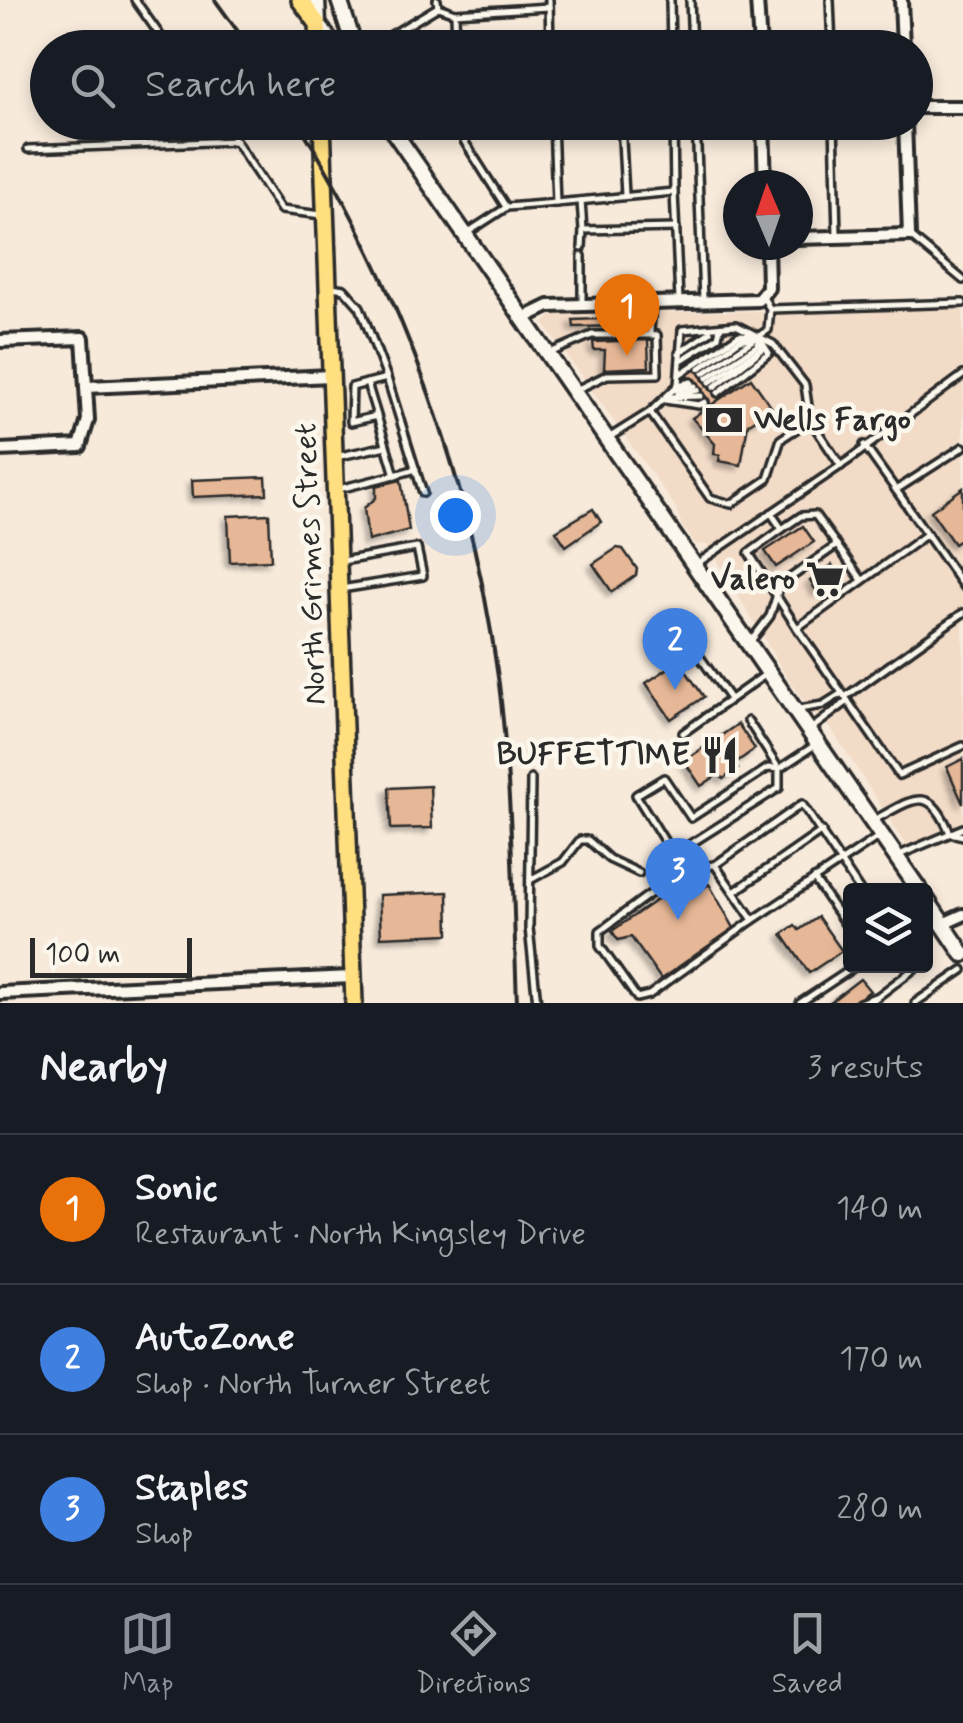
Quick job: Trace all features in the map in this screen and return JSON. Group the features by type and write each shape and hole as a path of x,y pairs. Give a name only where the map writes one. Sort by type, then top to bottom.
{"main road":[{"path":"300,0 322,30"},
{"path":"317,0 318,30"},
{"path":"339,0 348,30"},
{"name":"North Grimes Street","path":"323,140 354,1003"},
{"path":"399,140 915,883"},
{"path":"936,922 963,954"}],"street":[{"path":"757,0 759,30"},
{"path":"901,0 902,30"},
{"path":"933,107 963,107"},
{"path":"764,140 765,170"},
{"path":"813,238 909,235 906,140"},
{"path":"524,318 549,306 762,298 768,288 767,260"},
{"path":"0,341 83,338 88,388 88,420 80,446 0,450"},
{"path":"88,388 331,376"},
{"path":"936,922 963,915"},
{"path":"0,993 352,976"}],"lane":[{"path":"134,0 156,30"},
{"path":"670,0 671,30"},
{"path":"690,0 691,30"},
{"path":"830,0 831,30"},
{"path":"398,30 437,4 454,12 549,3 550,30"},
{"path":"454,12 455,30"},
{"path":"464,140 507,208"},
{"path":"554,140 556,203"},
{"path":"622,140 625,194"},
{"path":"673,140 679,303"},
{"path":"697,140 703,302"},
{"path":"834,140 837,237"},
{"path":"28,148 236,141 281,210 325,215"},
{"path":"464,235 507,208 674,192"},
{"path":"581,200 582,248"},
{"path":"582,230 676,228"},
{"path":"909,235 963,280"},
{"path":"582,256 582,305"},
{"path":"328,287 344,289 360,307 424,493"},
{"path":"709,380 740,340 768,330 770,309 762,298"},
{"path":"770,309 963,302"},
{"path":"650,332 652,304"},
{"path":"684,389 679,353 682,330 736,325 773,344 797,371 806,385 810,420 841,466"},
{"path":"680,361 718,337 720,328"},
{"path":"679,353 712,330"},
{"path":"548,353 592,335 657,334 658,374 607,375 574,391"},
{"path":"606,439 684,389 739,335 758,336"},
{"path":"709,380 758,345 758,336"},
{"path":"709,380 765,351 758,336"},
{"path":"695,565 841,466 864,444 963,374"},
{"path":"352,422 352,387 387,378"},
{"path":"367,382 395,475"},
{"path":"650,412 710,498 731,504 768,479 781,438 810,420"},
{"path":"333,423 377,416"},
{"path":"864,444 963,586"},
{"path":"334,457 386,446"},
{"path":"896,490 963,446"},
{"path":"336,489 416,469"},
{"path":"770,514 782,530"},
{"path":"862,581 815,515 801,516 749,553 899,775 963,746"},
{"path":"797,628 926,534"},
{"path":"749,644 770,616 780,585 837,545"},
{"path":"339,561 417,548 423,576 340,590"},
{"path":"748,721 779,769 779,788 673,855 636,795 664,778 691,818 768,768 779,769 813,737 845,697 963,613"},
{"path":"695,650 730,699"},
{"path":"683,734 722,710 730,699 768,672"},
{"path":"795,711 845,697"},
{"path":"530,778 530,880 537,1003 546,1003"},
{"path":"856,883 844,860 802,804 716,865 701,866 664,887 600,931 600,946 634,1001 649,995 844,860 908,802 926,799 938,805 950,834"},
{"path":"896,856 963,828"},
{"path":"734,892 822,831"},
{"path":"950,834 963,836"},
{"path":"530,880 562,862 580,840 598,846 609,860 638,874"},
{"path":"716,865 753,920"},
{"path":"814,879 843,921"},
{"path":"915,1003 963,970"},
{"path":"803,1002 846,973"},
{"path":"869,1003 909,973"},
{"path":"928,994 935,1003"},
{"path":"860,1003 878,996"}],"shaded area":[{"path":"963,307 963,834 912,854 832,730 811,711 782,669 708,545 695,544 682,526 675,506 544,324 552,315"}],"building":[{"path":"626,318 626,326 574,327 573,320"},
{"path":"648,340 649,367 604,369 605,350 594,350 593,342"},
{"path":"698,364 722,399 709,407 685,373"},
{"name":"Wells Fargo","path":"751,378 772,408 748,424 741,465 719,461 720,455 714,454 715,444 692,418"},
{"path":"266,477 267,494 193,497 192,480"},
{"path":"401,480 409,530 368,541 364,508 376,498 376,486"},
{"path":"963,488 963,538 954,544 931,511"},
{"path":"593,509 601,522 566,546 556,531"},
{"path":"269,514 271,560 230,562 228,516"},
{"name":"Valero","path":"803,526 814,542 776,567 765,551"},
{"path":"617,548 623,549 637,569 636,575 612,592 593,564"},
{"name":"Valero","path":"832,565 840,576 817,592 810,581"},
{"path":"679,661 704,697 671,719 646,683"},
{"name":"BUFFETTIME","path":"738,724 755,749 734,764 738,769 723,779 719,774 701,786 684,761"},
{"path":"963,759 963,804 947,767"},
{"path":"430,786 432,828 391,829 389,788"},
{"path":"695,873 705,887 709,884 734,928 661,979 631,937 618,940 612,931"},
{"path":"448,892 449,934 381,937 379,895"},
{"path":"818,917 842,951 809,973 782,934 795,925 799,930"},
{"path":"860,979 870,991 853,1003 829,1003"}],"railway":[{"path":"215,0 237,30"},
{"path":"309,140 336,187 401,322 452,464 472,537 503,724 517,1003"}],"place":[{"name":"Sonic","path":"627,356"},
{"name":"Wells Fargo","path":"724,420"},
{"name":"Valero","path":"825,579"},
{"name":"AutoZone","path":"675,690"},
{"name":"BUFFETTIME","path":"720,755"},
{"name":"Staples","path":"678,920"}]}
